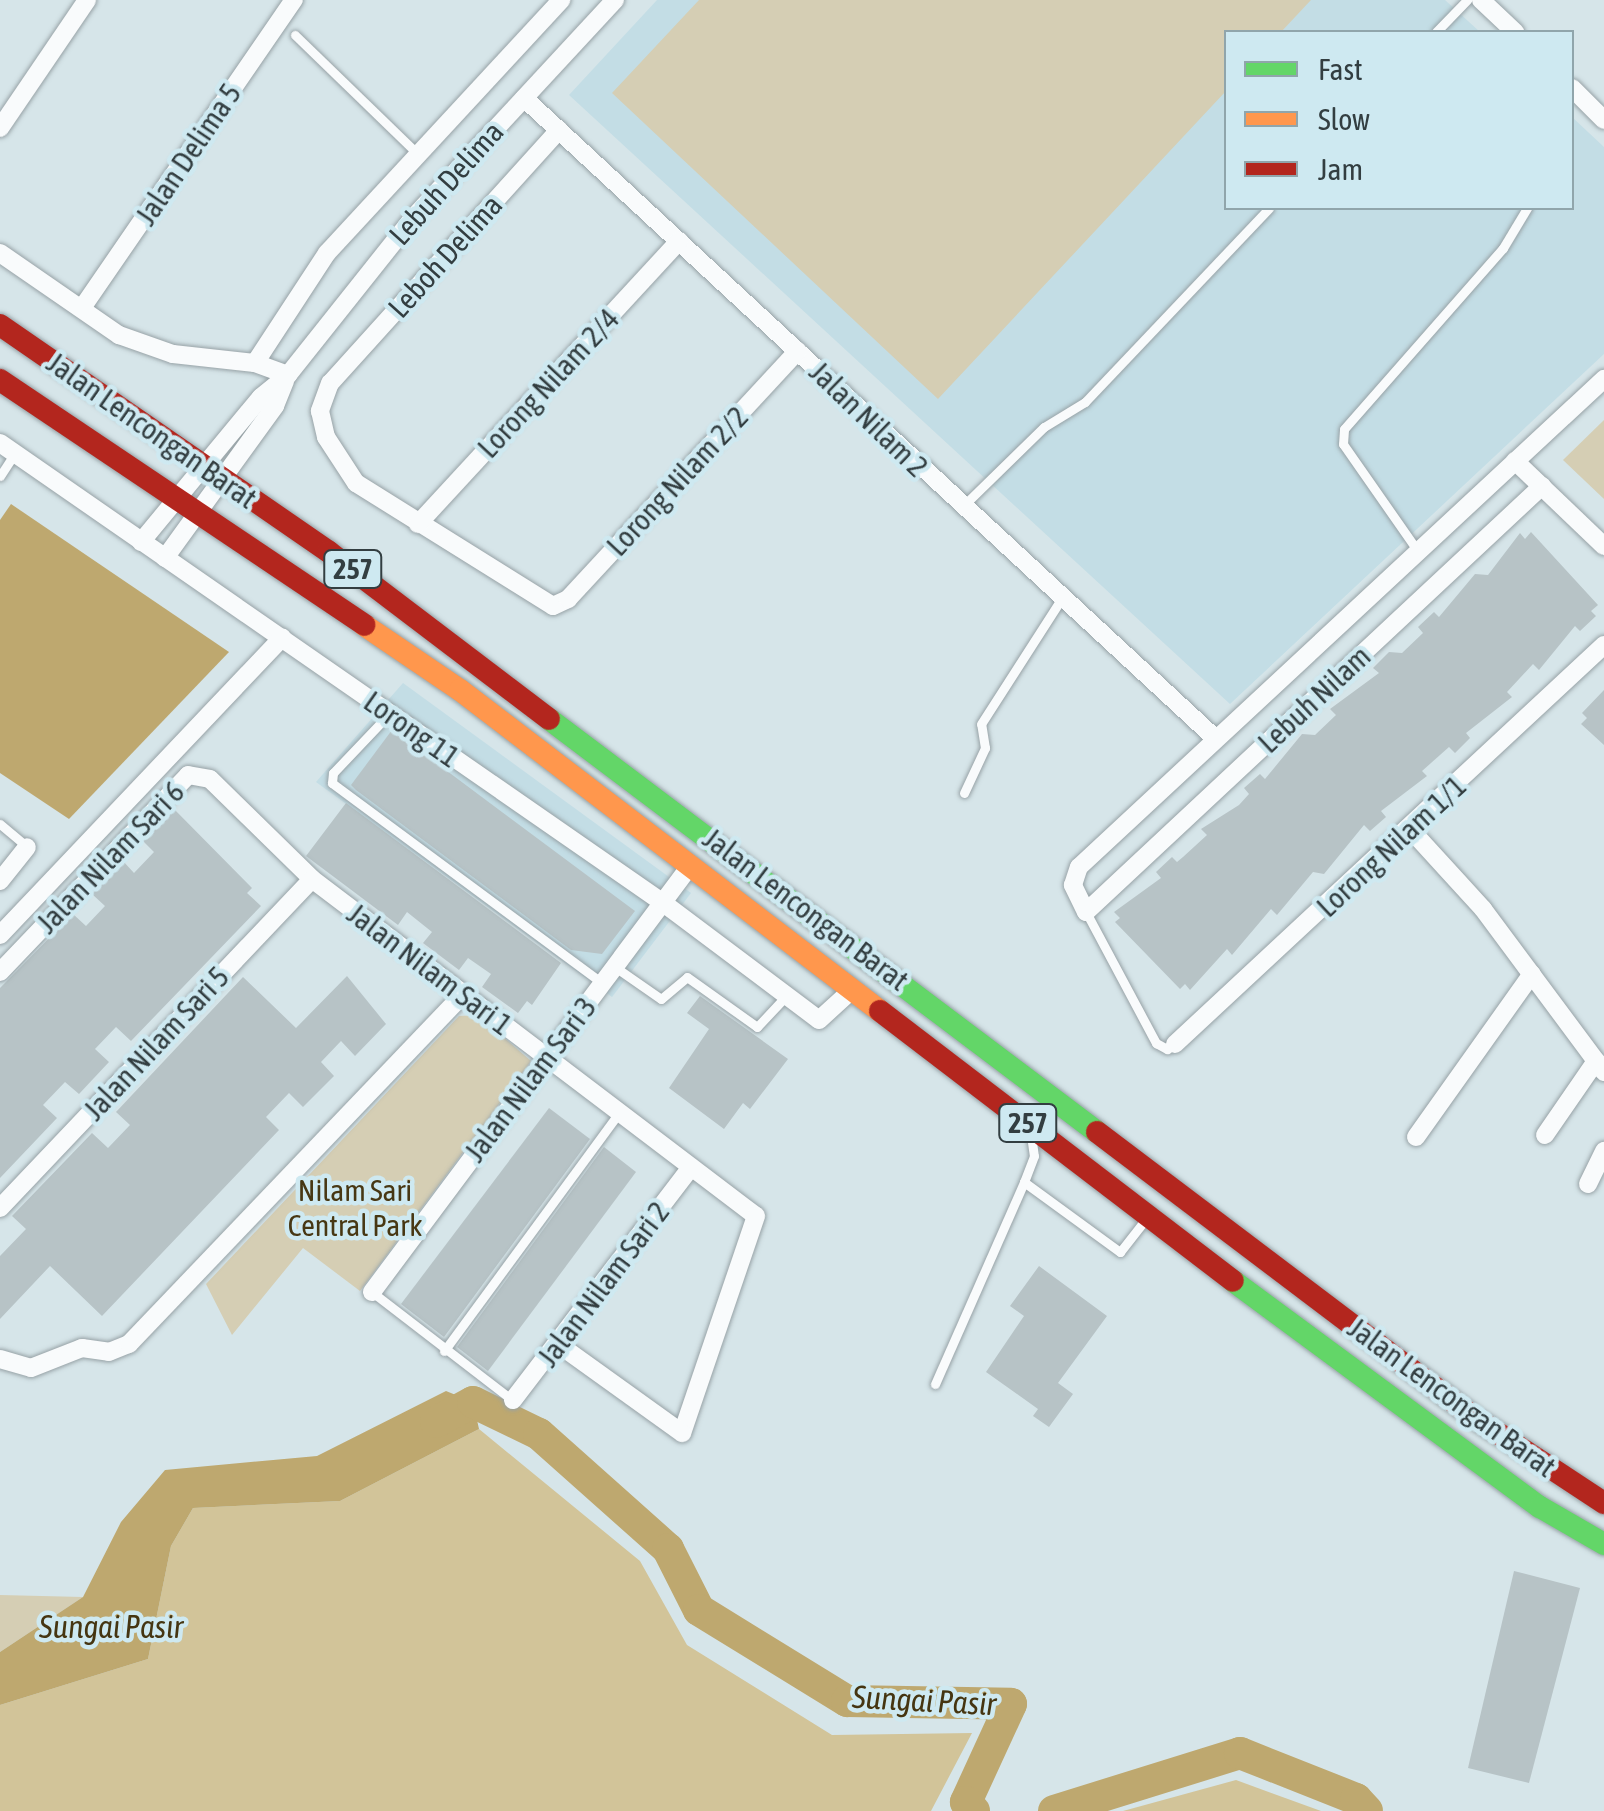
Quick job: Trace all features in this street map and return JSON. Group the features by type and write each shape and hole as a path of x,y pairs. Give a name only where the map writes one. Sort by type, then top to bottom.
{"highway":[{"name":"Jalan Lencongan Barat","path":"0,325 222,479 645,786 1472,1416 1604,1503"},
{"name":"Jalan Lencongan Barat","path":"0,380 460,690 1439,1436 1604,1544"}],"street":[{"path":"0,128 87,0"},
{"name":"Jalan Delima 5","path":"82,308 294,0"},
{"path":"254,362 297,292 561,0"},
{"name":"Lebuh Delima","path":"141,542 202,465 288,375 368,270 615,0"},
{"path":"1488,2 1513,30"},
{"path":"1574,90 1604,120"},
{"name":"Jalan Nilam 2","path":"524,98 961,508 1215,738"},
{"name":"Leboh Delima","path":"418,524 338,463 320,411 330,383 559,130"},
{"name":"Lorong Nilam 2/4","path":"418,524 679,242"},
{"path":"0,253 120,334 172,354 254,362 288,375"},
{"name":"Lorong Nilam 2/2","path":"418,524 553,606 568,599 798,352"},
{"name":"Lebuh Delima","path":"165,558 276,406 288,375"},
{"path":"1086,912 1073,885 1079,867 1604,379"},
{"name":"Lorong 11","path":"8,448 662,902 820,1020 852,990"},
{"path":"1515,461 1604,546"},
{"name":"Lebuh Nilam","path":"1086,912 1542,486"},
{"path":"0,935 282,638"},
{"name":"Lorong Nilam 1/1","path":"1176,1044 1410,830 1604,645"},
{"name":"Jalan Nilam Sari 6","path":"0,972 188,775 210,780 312,879"},
{"path":"1410,830 1532,974 1600,1067 1545,1135"},
{"path":"0,881 28,848"},
{"name":"Jalan Nilam Sari 3","path":"372,1292 690,866"},
{"name":"Jalan Nilam Sari 1","path":"312,879 756,1216 683,1432 677,1433 558,1344"},
{"name":"Jalan Nilam Sari 5","path":"0,1208 312,879"},
{"path":"1416,1137 1532,974"},
{"path":"0,1359 32,1368 82,1348 108,1352 129,1344 463,994"},
{"path":"1588,1184 1604,1151"},
{"name":"Jalan Nilam Sari 2","path":"513,1400 691,1167"}],"lane":[{"path":"1438,30 1467,0"},
{"path":"295,35 418,154"},
{"path":"961,508 1044,426 1084,402 1267,210"},
{"path":"1416,550 1342,436 1434,320 1502,248 1526,210"},
{"path":"0,476 8,448"},
{"path":"964,793 985,748 980,724 1062,598"},
{"path":"390,714 333,773 332,783 602,982"},
{"path":"0,824 28,848"},
{"path":"1086,912 1156,1043 1166,1049 1176,1044"},
{"path":"614,967 662,999 687,977 757,1027 786,996"},
{"path":"444,1350 619,1112"},
{"path":"936,1384 1034,1156 1028,1122"},
{"path":"1024,1182 1120,1252 1150,1214"},
{"path":"372,1292 513,1400"}],"shaded area":[{"path":"657,0 1445,0 1478,30 1224,30 1224,210 1574,210 1574,119 1604,147 1604,354 1230,704 569,95"},
{"path":"403,683 691,893 612,997 316,782"},
{"path":"479,1429 640,1561 687,1645 832,1735 972,1733 931,1811 0,1811 0,1705 148,1659 171,1546 193,1508 340,1501"},
{"path":"1236,1780 1321,1811 1123,1811"}],"green space":[{"path":"699,0 1311,0 1283,30 1224,30 1224,93 938,399 612,93"},
{"path":"1604,420 1604,499 1563,460"},
{"name":"Nilam Sari Central Park","path":"478,1015 531,1061 360,1291 303,1248 232,1335 206,1284 459,1016"},
{"path":"0,1595 83,1597 0,1652"}],"water":[{"path":"11,504 229,652 69,819 0,773 0,520"},
{"name":"Sungai Pasir","path":"446,1391 473,1402 479,1429 340,1501 193,1508 171,1546 148,1659 0,1705 0,1652 83,1597 121,1522 165,1470 317,1456"}],"building":[{"path":"1531,532 1598,605 1591,611 1596,616 1580,631 1575,626 1539,670 1533,664 1507,692 1512,697 1466,733 1470,738 1455,753 1449,747 1422,771 1427,776 1381,811 1386,817 1370,831 1364,825 1324,874 1313,872 1277,915 1271,909 1232,955 1227,949 1190,990 1185,984 1180,989 1115,922 1120,918 1114,912 1161,878 1156,872 1172,857 1177,862 1207,835 1201,829 1239,805 1249,794 1244,788 1260,774 1265,779 1302,734 1315,735 1336,715 1330,709 1379,673 1373,668 1389,652 1402,653 1423,633 1418,627 1434,612 1439,617 1475,574 1488,575 1520,533 1525,539"},
{"path":"1604,690 1604,745 1581,724 1587,718 1582,713"},
{"path":"392,730 635,911 602,954 571,950 351,785"},
{"path":"346,803 561,963 532,1005 527,1001 518,1013 482,987 491,974 468,958 459,970 423,943 432,932 407,912 398,925 306,856"},
{"path":"173,808 252,888 247,893 261,906 131,1041 116,1027 95,1049 109,1062 79,1094 65,1082 43,1105 57,1118 0,1178 0,988 73,914 86,926 105,906 92,894 123,861 134,873 154,852 143,841"},
{"path":"347,976 386,1024 355,1056 341,1041 321,1062 334,1076 303,1107 289,1093 266,1117 279,1130 102,1316 50,1266 0,1319 0,1256 26,1229 12,1216 92,1133 108,1148 130,1125 116,1112 243,977 296,1028"},
{"path":"700,996 788,1059 750,1109 743,1103 724,1129 669,1088 709,1029 687,1013"},
{"path":"549,1108 590,1139 444,1337 401,1304"},
{"path":"604,1147 636,1172 488,1371 457,1347"},
{"path":"1039,1266 1107,1316 1058,1383 1073,1394 1049,1427 1033,1416 1038,1409 986,1372 1024,1316 1010,1306"},
{"path":"1514,1571 1580,1588 1529,1783 1468,1768"}],"waterway":[{"name":"Sungai Pasir","path":"436,1422 473,1402 539,1434 668,1549 699,1610 847,1701 1011,1704 966,1802 974,1811"},
{"name":"Sungai Pasir","path":"1054,1811 1240,1753 1356,1799 1367,1811"}],"traffic: fast":[{"path":"549,719 1097,1132"},
{"path":"1233,1281 1540,1507 1604,1544"}],"traffic: slow":[{"path":"364,625 460,690 880,1011"}],"traffic: jam":[{"path":"0,325 329,552 549,719"},
{"path":"0,380 364,625"},
{"path":"880,1011 1233,1281"},
{"path":"1097,1132 1472,1416 1604,1503"}]}
